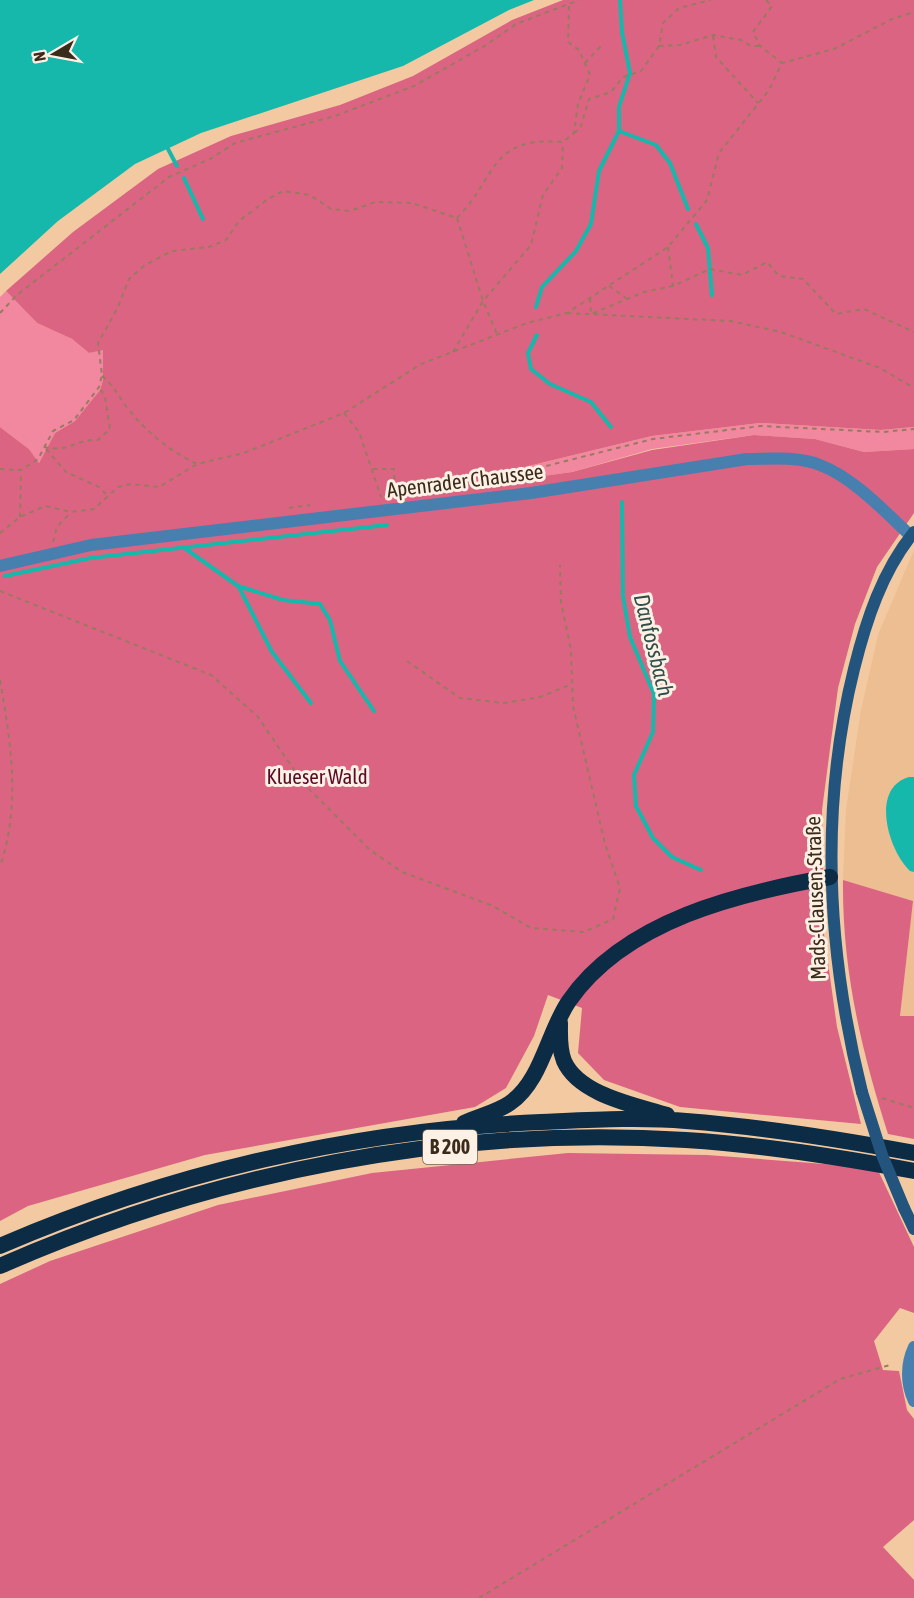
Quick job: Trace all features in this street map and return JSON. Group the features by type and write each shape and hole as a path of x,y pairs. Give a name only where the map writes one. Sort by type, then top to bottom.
{"highway":[{"path":"449,1129 509,1103 522,1092 560,1017 583,984 614,956 686,914 776,887 831,877"},
{"path":"560,1017 560,1042 564,1062 590,1087 685,1121"},
{"name":"B 200","path":"0,1246 124,1198 201,1175 322,1146 449,1129 576,1120 685,1121 840,1139 914,1153"},
{"name":"B 200","path":"0,1266 52,1243 205,1192 326,1165 450,1147 576,1139 686,1140 773,1148 914,1171"}],"main road":[{"name":"Mads-Clausen-Straße","path":"912,534 880,590 862,636 849,689 833,791 831,877 840,990 862,1092 882,1155 914,1229"}],"street":[{"name":"Apenrader Chaussee","path":"0,566 91,544 531,493 747,459 782,458 819,464 833,471 912,534"},
{"path":"914,1347 908,1366 908,1383 914,1401"}],"path":[{"path":"0,314 17,295 169,177 210,159 235,143 335,116 414,86 486,45 516,24 579,0"},
{"path":"453,352 483,301 531,245 543,195 562,168 563,142 580,129 589,99 611,92 623,77 641,70 659,46 663,23 679,8 711,0"},
{"path":"766,0 772,6 753,32 760,46 782,63"},
{"path":"569,4 568,42 579,50 590,75 578,104 573,133"},
{"path":"567,313 668,247 707,200 719,153 769,90 782,63 834,49 892,19 914,12"},
{"path":"659,46 680,45 713,35 741,40 751,46 760,46"},
{"path":"713,35 716,57 758,103"},
{"path":"585,63 603,44"},
{"path":"456,218 473,201 485,177 500,157 519,146 536,140 563,142"},
{"path":"0,469 21,470 38,459 53,431 74,420 99,387 102,375 98,343 118,307 129,279 145,265 172,251 208,247 226,240 239,221 268,199 283,191 310,195 332,209 350,211 375,202 412,203 456,218"},
{"path":"456,218 483,301 497,334"},
{"path":"668,247 673,286"},
{"path":"591,314 644,292 673,286 710,269 742,275 767,262 779,276 803,279 836,314 864,309 914,332"},
{"path":"609,286 627,299"},
{"path":"590,298 591,314"},
{"path":"0,533 20,517 45,507 70,512 94,509 110,498 118,488 131,484 159,487 197,464 244,453 344,413 420,364 527,323 567,313 730,321 781,332 880,368 914,388"},
{"path":"102,375 116,387 124,403 137,419 169,450 197,464"},
{"path":"44,447 61,450 85,440 98,440 110,429 105,397 99,387"},
{"path":"344,413 359,432 385,511"},
{"path":"455,489 653,439 761,426 883,432 914,429"},
{"path":"44,447 66,472 99,487 110,498"},
{"path":"373,469 394,469 395,496"},
{"path":"20,517 21,470"},
{"path":"381,498 405,495"},
{"path":"287,508 310,506"},
{"path":"53,542 57,527 70,512"},
{"path":"43,544 62,540"},
{"path":"0,591 211,675 258,717 303,783 370,850 402,872 493,906 531,928 584,932 613,919 620,888 605,844 573,706 571,650 561,602 560,565"},
{"path":"407,661 460,698 504,703 540,697 572,684"},
{"path":"0,680 8,732 14,798 0,867"},
{"path":"882,1098 914,1108"},
{"path":"479,1598 840,1379 890,1365"}],"shaded area":[{"path":"6,291 37,323 72,339 89,353 103,349 103,380 100,390 75,421 55,433 39,463 29,449 0,427 0,297"},
{"path":"760,423 881,430 914,427 914,449 864,452 815,439 754,435 652,449 572,472 455,489 504,472 652,436"},
{"path":"914,550 914,1016 900,1016 913,901 843,880 846,810 861,710 878,635"}],"green space":[{"name":"Klueser Wald","path":"563,0 914,0 914,427 881,430 760,423 652,436 504,472 459,488 572,472 652,450 754,435 815,439 864,452 914,449 914,513 877,567 855,624 838,688 822,810 824,934 837,1027 861,1124 680,1107 604,1080 578,1053 582,1008 548,995 534,1036 506,1088 475,1107 205,1155 28,1206 0,1221 0,427 29,449 39,463 55,433 75,421 100,390 103,380 103,350 89,353 72,339 37,323 6,291 73,232 158,169 231,136 340,105 413,76 512,20"},
{"path":"843,880 913,901 900,1016 914,1016 914,1139 888,1134 869,1071 850,977"},
{"path":"568,1153 707,1155 877,1168 914,1247 914,1313 900,1308 874,1341 883,1370 899,1371 907,1410 914,1419 914,1520 883,1547 914,1580 914,1598 0,1598 0,1284 50,1261 218,1205 372,1173"}],"water":[{"path":"0,0 534,0 509,10 403,66 201,133 135,164 58,221 0,274"},
{"path":"914,777 914,872 910,871 895,849 890,835 886,806 890,793 897,783"}],"waterway":[{"name":"Danfossbach","path":"536,307 542,287 576,251 591,224 599,171 619,131 619,107 630,73 622,32 620,0"},
{"path":"619,131 656,145 670,163 688,209"},
{"path":"168,149 177,166"},
{"path":"184,178 203,219"},
{"path":"696,224 708,248 712,295"},
{"name":"Danfossbach","path":"537,335 528,353 531,369 550,384 591,402 611,427"},
{"name":"Danfossbach","path":"622,502 623,596 630,637 654,694 653,732 634,775 636,806 653,838 672,857 701,870"},
{"path":"5,576 91,558 387,525"},
{"path":"183,547 238,586 283,600 320,604 330,620 340,661 374,711"},
{"path":"239,587 272,652 311,703"}]}
